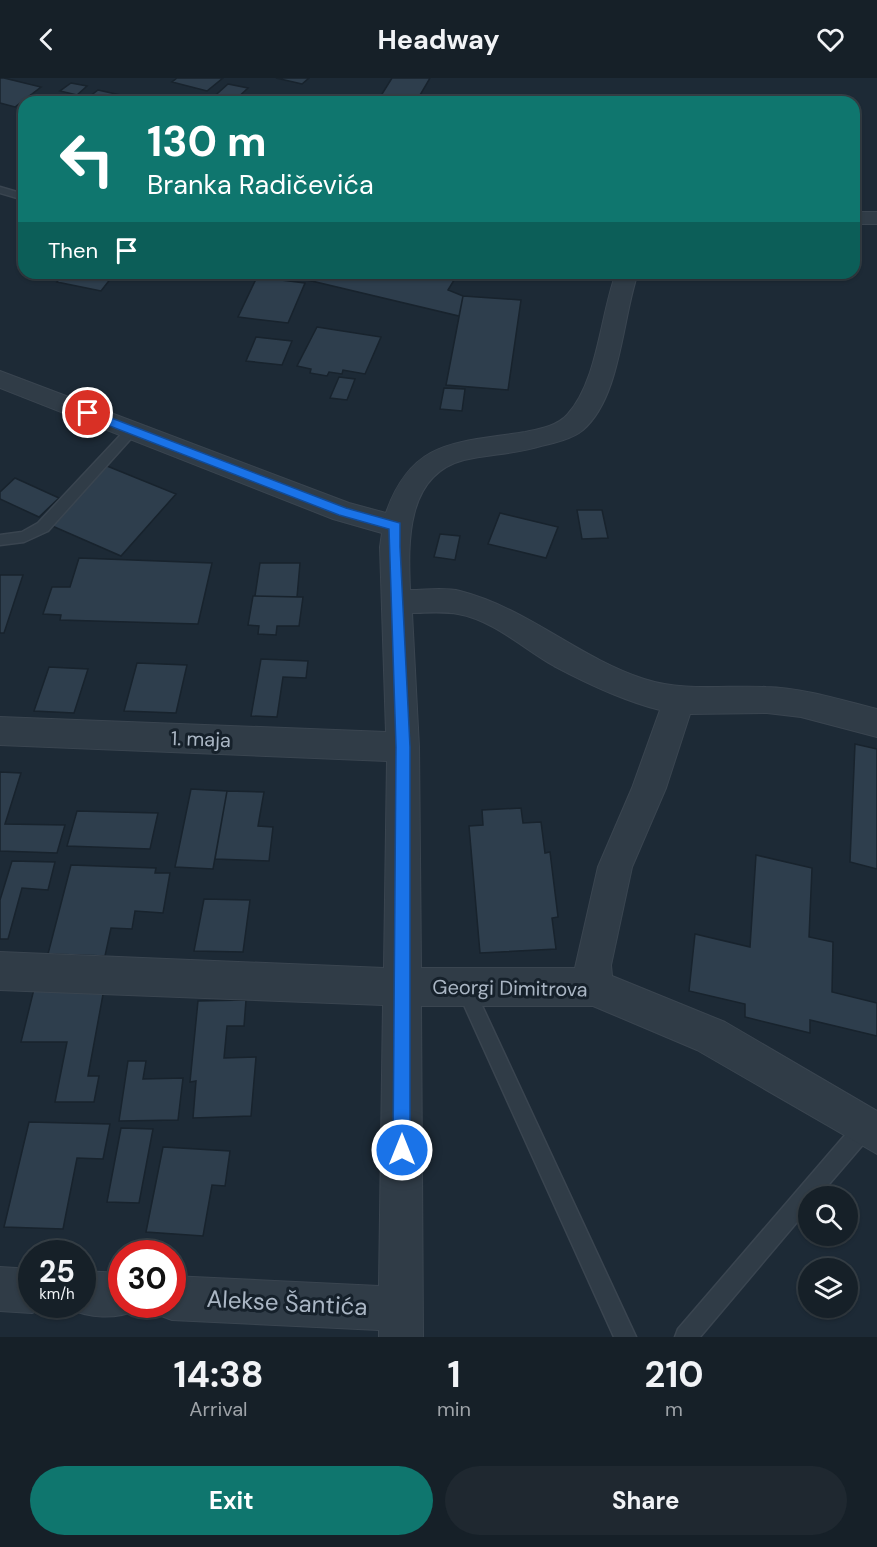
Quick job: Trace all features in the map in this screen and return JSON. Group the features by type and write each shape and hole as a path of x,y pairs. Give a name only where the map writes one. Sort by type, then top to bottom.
{"street":[{"path":"860,218 877,218"},
{"path":"402,1323 403,747 394,547 396,526 402,503 422,471 442,459 474,449 535,440 576,422 594,393 625,279"},
{"path":"0,379 343,512 396,526"},
{"path":"398,602 458,602 482,610 515,626 565,657 638,691 679,700 767,700 801,704 877,723"},
{"path":"593,987 594,965 615,867 649,788 679,700"},
{"name":"1. maja","path":"0,731 403,747"},
{"name":"Georgi Dimitrova","path":"0,970 404,987 593,987 711,1036 871,1130"},
{"path":"0,1289 18,1290"},
{"name":"Alekse Šantića","path":"186,1300 402,1323"}],"lane":[{"path":"0,190 18,195"},
{"path":"0,540 24,537 43,527 132,430"},
{"path":"465,988 625,1337"},
{"path":"686,1337 871,1130"}],"building":[{"path":"0,78 41,87 29,96 18,96 18,105 15,107 0,103"},
{"path":"177,78 223,78 207,91 172,82"},
{"path":"276,78 309,78 302,84"},
{"path":"392,78 430,78 420,96 381,96"},
{"path":"71,83 87,86 77,95 60,91"},
{"path":"228,84 248,88 239,96 215,96"},
{"path":"98,90 125,96 90,96"},
{"path":"60,279 110,279 101,291 57,282"},
{"path":"256,279 305,283 288,323 238,317"},
{"path":"303,279 455,279 448,290 463,296 459,316"},
{"path":"463,296 521,300 508,390 446,385"},
{"path":"317,327 381,337 365,374 343,370 342,374 329,372 327,376 310,373 311,369 297,366"},
{"path":"256,337 292,341 282,365 246,361"},
{"path":"339,377 355,379 347,400 330,398"},
{"path":"444,388 465,389 462,411 440,409"},
{"path":"107,466 176,494 121,556 50,525"},
{"path":"15,478 59,498 39,517 0,499 0,492"},
{"path":"577,510 602,510 608,538 582,539"},
{"path":"500,513 558,527 546,558 488,544"},
{"path":"440,534 460,536 455,560 434,557"},
{"path":"79,558 212,563 198,624 60,620 61,615 43,614 52,587 70,587"},
{"path":"260,563 300,563 297,597 255,596"},
{"path":"0,575 23,575 4,633 0,633"},
{"path":"253,596 303,597 299,626 277,626 276,635 258,634 259,626 248,625"},
{"path":"261,659 308,661 306,678 283,677 277,717 251,716"},
{"path":"137,663 187,665 176,713 124,711"},
{"path":"49,667 88,669 74,713 34,711"},
{"path":"855,744 877,749 877,869 850,862"},
{"path":"0,772 21,773 5,824 65,825 57,853 0,851"},
{"path":"191,789 227,791 213,869 175,867"},
{"path":"227,791 264,792 258,826 273,827 269,861 215,859"},
{"path":"521,808 523,823 541,822 545,853 550,852 558,917 552,918 556,949 480,953 469,826 483,825 482,810"},
{"path":"77,811 158,813 150,849 67,846"},
{"path":"756,855 812,868 809,937 833,942 832,992 877,1003 877,1036 810,1020 810,1033 745,1017 745,1004 689,991 695,934 750,947"},
{"path":"12,861 55,862 48,890 22,888 8,939 0,939 0,900"},
{"path":"71,865 156,868 155,873 170,873 163,913 135,911 132,929 111,928 105,956 48,954"},
{"path":"204,899 250,900 243,952 194,951"},
{"path":"34,989 104,989 88,1076 99,1076 94,1102 55,1102 67,1042 21,1042"},
{"path":"246,1000 244,1026 227,1026 224,1058 256,1057 251,1116 193,1118 196,1081 190,1082 198,1001"},
{"path":"128,1061 146,1061 143,1079 183,1078 178,1120 119,1121"},
{"path":"29,1122 110,1124 103,1159 77,1158 63,1229 4,1227"},
{"path":"121,1128 153,1129 139,1203 107,1202"},
{"path":"163,1147 230,1151 225,1186 212,1185 203,1236 146,1232"}],"route":[{"path":"88,413 343,512 396,526 394,547 403,747 402,1150"}]}
